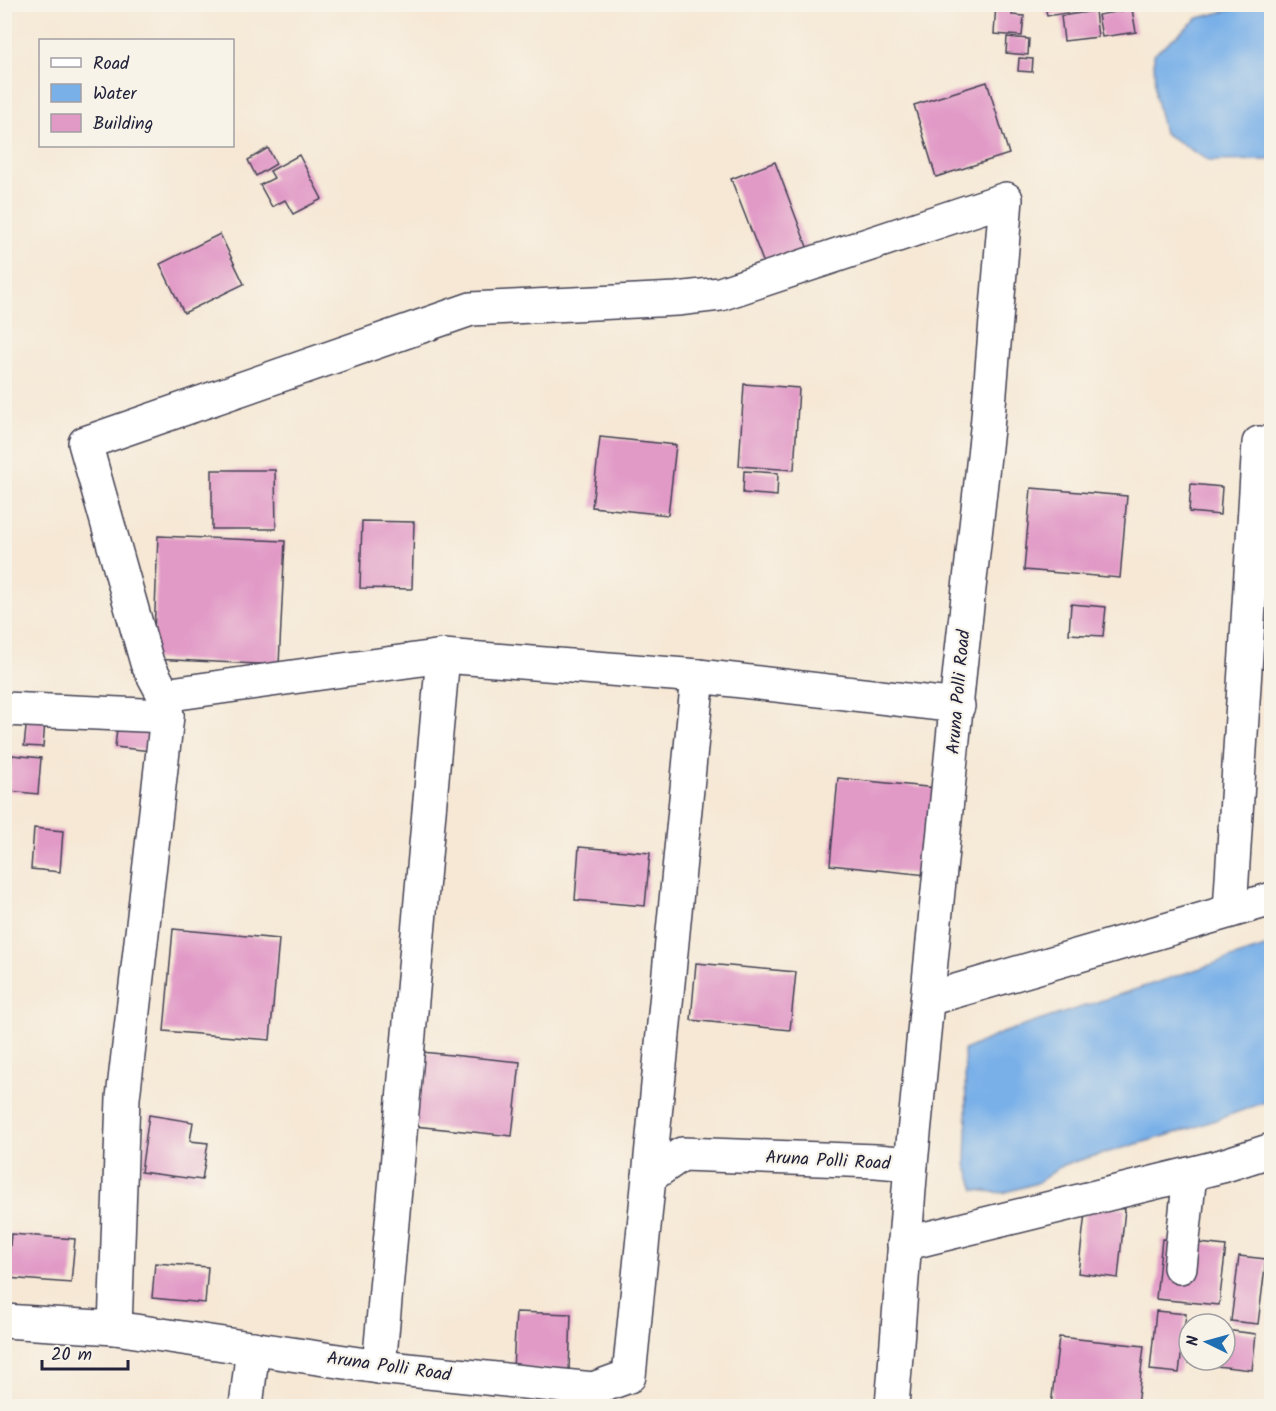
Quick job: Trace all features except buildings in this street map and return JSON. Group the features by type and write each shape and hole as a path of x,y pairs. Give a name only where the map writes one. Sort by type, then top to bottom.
{"street":[{"name":"Aruna Polli Road","path":"4,1321 115,1328 379,1367 593,1389 629,1376 649,1177 682,1154 911,1164 960,668 987,429 1006,199 720,294 677,299 471,309 85,443 147,663 166,706"},
{"path":"1230,911 1259,443 1272,444"},
{"path":"379,1367 443,656"},
{"path":"4,709 166,706 443,656 698,676 957,706"},
{"path":"649,1177 698,676"},
{"path":"115,1328 123,1098 166,706"},
{"path":"928,999 1272,899"},
{"path":"904,1244 1222,1166 1272,1150"},
{"path":"892,1407 911,1164"},
{"path":"1180,1267 1190,1174"},
{"path":"246,1407 253,1348"}],"water":[{"path":"1250,5 1271,5 1271,160 1209,161 1164,133 1155,95 1154,54 1198,18"},
{"path":"1271,945 1271,1100 1193,1128 1063,1165 1037,1183 1003,1193 975,1190 966,1164 964,1050 1002,1033"}]}
